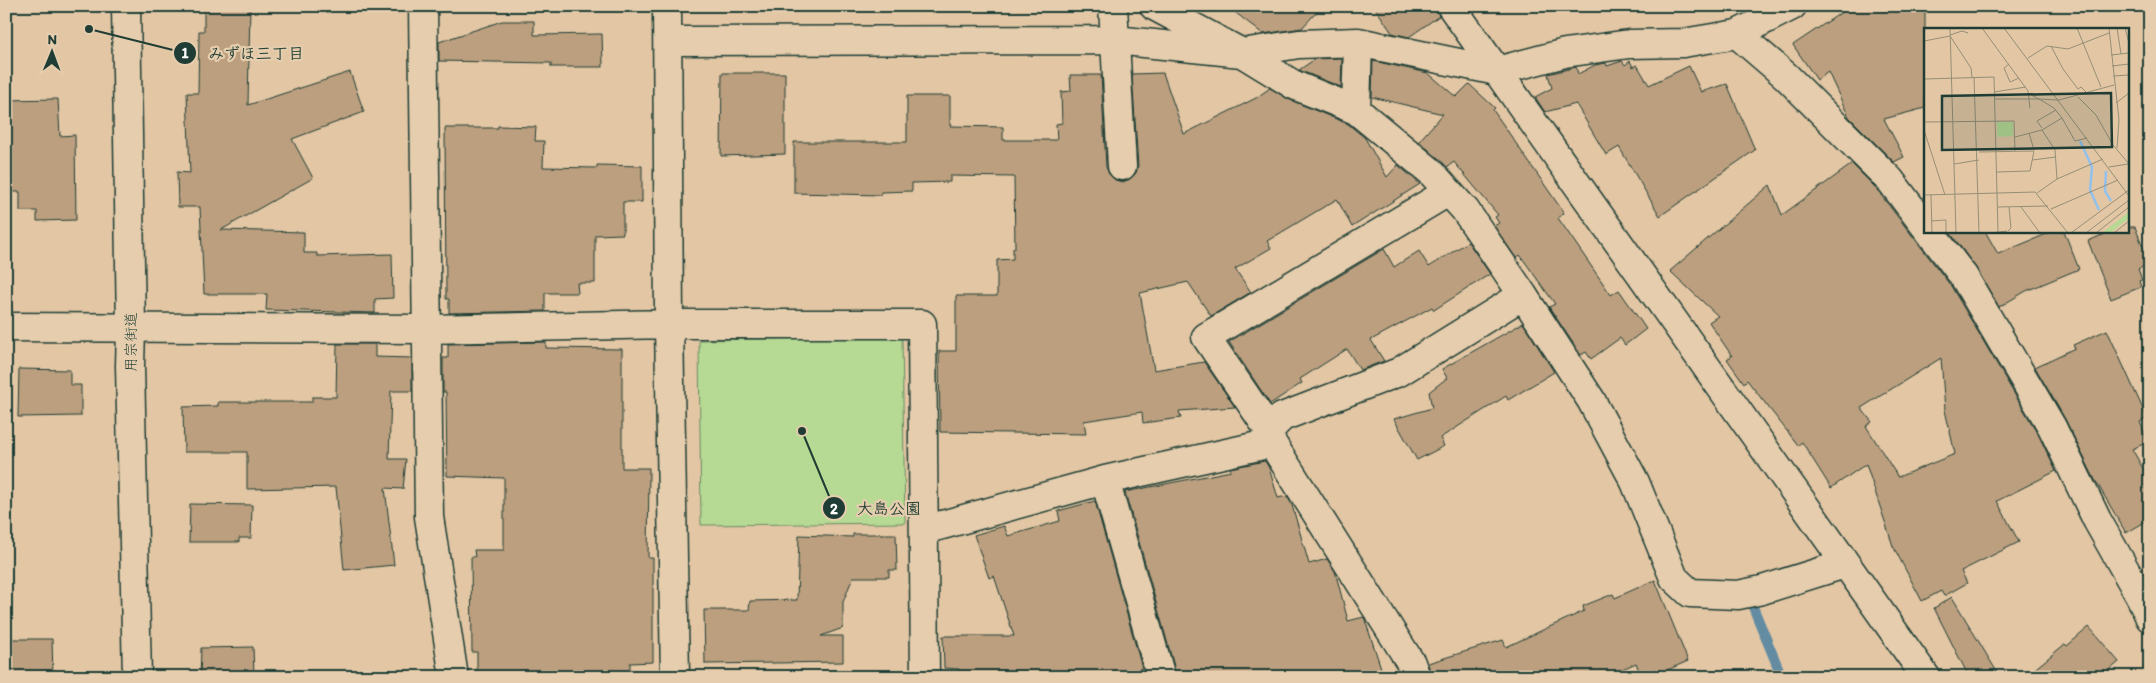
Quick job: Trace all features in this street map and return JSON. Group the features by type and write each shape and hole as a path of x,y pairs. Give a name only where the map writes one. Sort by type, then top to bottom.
{"street":[{"name":"用宗街道","path":"126,6 130,366 138,677"},
{"path":"424,6 429,517 454,677"},
{"path":"667,6 669,324 675,677"},
{"path":"1113,6 1122,166"},
{"path":"1154,6 1242,53 1294,85 1356,110 1430,171 1465,210 1523,295 1590,400 1635,482 1674,578 1690,593 1738,595 1762,590 1845,564"},
{"path":"1451,6 1926,677"},
{"path":"668,40 1115,40 1242,53 1299,44 1358,42 1497,71 1565,53 1629,44 1683,43 1737,34 1792,6"},
{"path":"1737,34 1786,76 1890,180 1924,225"},
{"path":"1356,110 1358,42"},
{"path":"1416,677 1411,663 1271,437 1206,337 1448,192"},
{"path":"1930,232 1964,276 2052,427 2096,520 2141,598 2150,618"},
{"path":"924,530 1271,437 1282,417 1329,397 1370,384 1399,372 1523,295"},
{"path":"6,327 426,330 669,324 922,324 925,677"},
{"path":"1105,480 1159,670 1158,677"}],"green space":[{"path":"902,337 905,523 701,525 699,340"}],"building":[{"path":"204,6 250,6 248,105 350,72 364,112 292,139 313,178 221,230 304,232 304,253 317,253 317,256 392,254 393,298 375,299 375,313 266,310 267,294 204,294 200,207 178,207 177,172 190,173 187,93 198,93 199,31 204,31"},
{"path":"1227,6 1322,6 1302,28 1263,34"},
{"path":"1374,6 1436,6 1439,16 1409,37 1392,33"},
{"path":"1851,6 1925,6 1924,108 1884,119 1904,157 1894,162 1849,117 1828,72 1817,80 1793,45"},
{"path":"502,21 534,21 534,35 602,34 603,67 551,67 551,63 439,61 439,42"},
{"path":"1342,58 1341,87 1299,70 1315,59"},
{"path":"1373,61 1428,73 1456,97 1469,84 1495,108 1493,110 1564,213 1558,218 1611,295 1619,290 1646,329 1625,345 1620,338 1591,359 1586,352 1581,355 1549,307 1555,304 1520,255 1516,258 1494,226 1499,223 1495,217 1498,215 1454,162 1447,167 1419,141 1443,114 1372,97"},
{"path":"1622,61 1625,65 1630,61 1633,67 1637,65 1649,85 1689,66 1701,92 1727,84 1755,150 1660,216 1619,147 1606,155 1576,104 1545,112 1535,97 1552,88 1548,74 1576,67 1578,74 1595,65 1606,63 1607,66"},
{"path":"722,73 785,73 785,154 721,156"},
{"path":"1163,73 1184,134 1256,98 1270,88 1288,99 1348,124 1365,138 1387,177 1398,165 1420,184 1352,227 1337,199 1267,241 1271,248 1235,269 1251,292 1211,316 1188,282 1140,293 1154,370 1204,362 1235,407 1179,411 1181,418 1143,423 1142,412 1084,421 1086,434 940,432 939,351 956,351 956,296 997,296 997,260 1013,259 1013,248 1015,248 1014,177 950,176 950,182 912,183 912,191 881,192 881,195 794,193 794,142 907,142 907,96 950,96 950,126 1003,127 1003,140 1057,140 1056,124 1062,123 1061,92 1071,91 1070,75 1101,75 1106,167 1109,174 1115,180 1123,182 1130,179 1136,173 1138,166 1132,74"},
{"path":"58,99 60,136 75,135 76,220 37,221 37,211 20,211 20,192 6,192 6,100"},
{"path":"498,126 536,127 535,141 544,141 543,167 597,168 597,165 642,166 642,202 623,202 623,234 595,235 595,283 577,283 578,293 545,293 545,311 449,313 449,299 446,299 445,128 498,128"},
{"path":"1852,164 1874,186 1951,286 2038,434 2056,471 1997,501 2019,542 1961,571 1967,583 1944,596 1941,591 1922,601 1893,546 1866,464 1831,488 1802,442 1798,445 1747,380 1744,383 1727,359 1732,356 1709,322 1718,316 1670,271 1770,185 1782,215","holes":["1941,358 1945,410 1955,454 1898,477 1866,426 1872,422 1861,408"]},
{"path":"2128,227 2135,227 2150,264 2138,269 2142,280 2139,281 2141,287 2111,299 2088,241 2110,232 2128,232"},
{"path":"1950,232 1986,232 1998,254 2052,232 2064,232 2079,269 2026,291 1999,307 1976,268"},
{"path":"1468,242 1490,274 1434,310 1432,307 1371,340 1384,361 1360,370 1347,349 1300,379 1302,383 1270,404 1229,342 1384,249 1394,267 1419,251 1429,267"},
{"path":"1523,323 1554,372 1508,400 1506,396 1440,438 1444,446 1417,460 1394,419 1432,408 1429,392 1447,378 1442,369"},
{"path":"2107,330 2147,418 2140,422 2148,442 2132,449 2150,481 2150,519 2126,533 2094,478 2065,419 2035,367 2075,348 2073,345"},
{"path":"546,342 546,348 622,349 622,468 649,468 648,558 653,558 653,662 630,663 630,677 477,677 477,652 472,652 471,557 475,557 474,550 504,550 504,478 447,476 446,392 443,392 443,358 448,358 448,344"},
{"path":"337,344 375,344 375,357 412,358 412,391 391,391 389,459 406,459 403,489 385,488 394,565 344,570 336,487 247,489 247,452 184,452 183,407 218,406 218,402 312,402 312,397 336,397"},
{"path":"19,369 70,370 70,385 81,385 81,416 18,417"},
{"path":"1265,461 1278,498 1287,496 1292,505 1309,564 1327,559 1335,571 1348,621 1364,617 1384,677 1174,677 1174,666 1125,492 1231,471 1230,468"},
{"path":"1095,501 1142,668 1116,677 958,675 959,669 944,668 943,636 1014,636 994,576 989,578 974,535 1004,526 1008,536 1060,521 1058,511"},
{"path":"190,504 252,505 251,538 239,538 239,542 189,542"},
{"path":"853,534 896,534 897,570 889,570 889,577 853,577 843,602 843,628 821,636 843,636 843,662 705,664 704,610 749,610 750,601 797,600 799,535 853,537"},
{"path":"1655,580 1688,661 1658,674 1656,669 1641,676 1636,663 1604,677 1431,677 1428,663 1503,640 1506,647 1584,611 1583,606 1613,594 1615,598"},
{"path":"1952,597 2000,677 1969,677 1934,608"},
{"path":"2089,627 2119,662 2101,677 2025,677 2065,644 2067,646"},
{"path":"6,639 52,639 53,677 6,677"},
{"path":"253,647 254,677 200,677 201,648"}],"waterway":[{"path":"1748,595 1782,677"}],"place":[{"name":"みずほ三丁目","path":"89,29"},
{"name":"大島公園","path":"802,431"}]}
